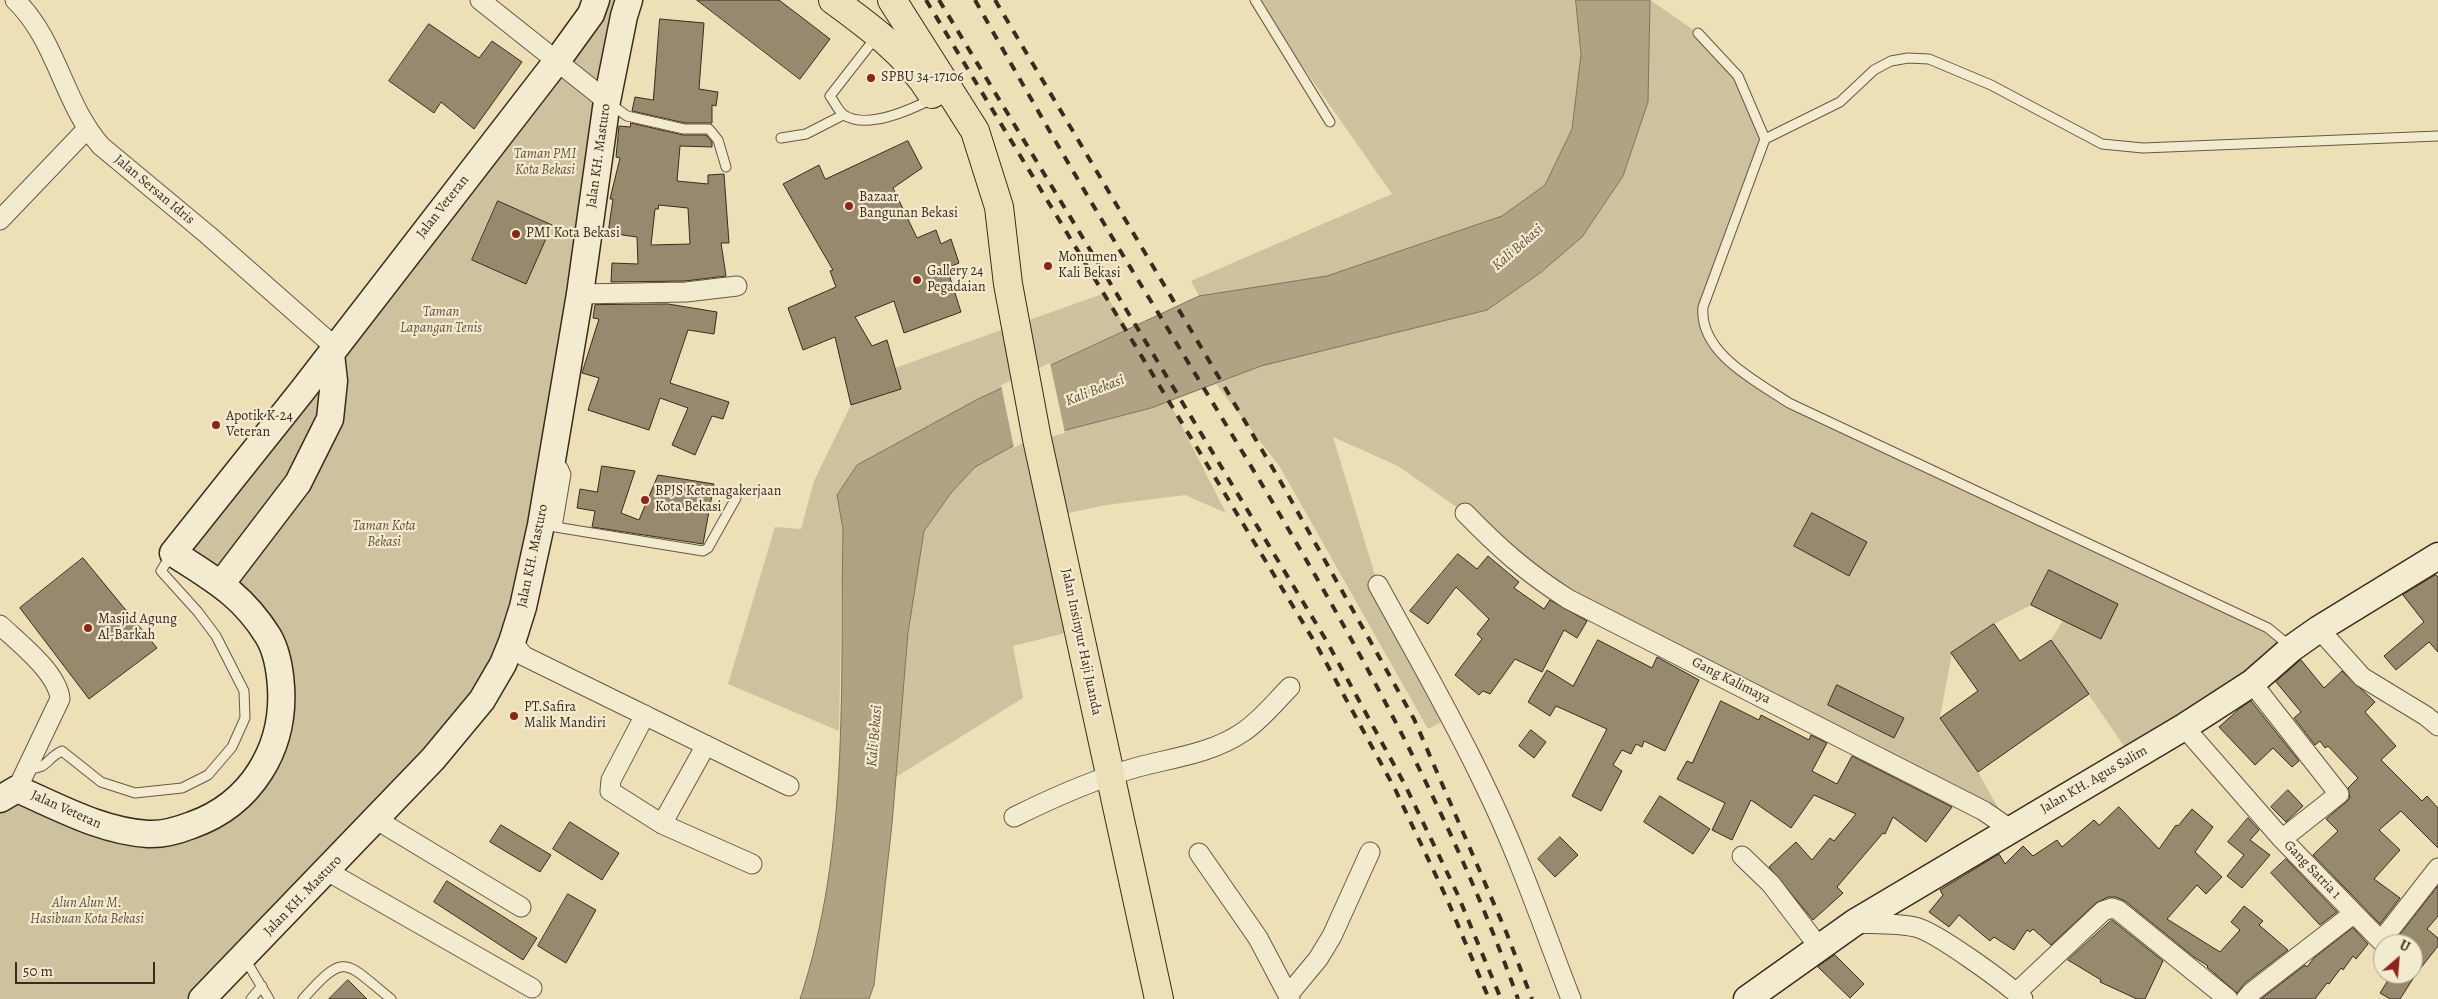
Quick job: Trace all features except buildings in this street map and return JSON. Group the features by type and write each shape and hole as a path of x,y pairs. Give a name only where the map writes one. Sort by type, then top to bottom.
{"main road":[{"name":"Jalan Insinyur Haji Juanda","path":"835,0 879,34 920,74 957,137 987,208 1008,284 1059,545 1159,999"},
{"name":"Jalan Insinyur Haji Juanda","path":"892,0 975,131 999,207 1008,284"}],"street":[{"name":"Jalan Sersan Idris","path":"15,0 28,14 42,35 86,129 101,146 208,235 333,351"},
{"path":"480,0 607,101"},
{"name":"Jalan Veteran","path":"14,785 107,828 149,834 178,830 209,819 239,798 259,775 275,744 283,709 280,670 269,638 242,600 173,553 333,351 557,61 591,14 596,0"},
{"name":"Jalan KH. Masturo","path":"202,999 427,767 471,714 494,681 512,642 549,526 551,460 580,294 607,101 629,0"},
{"path":"0,220 86,129"},
{"path":"580,294 686,292 737,286"},
{"path":"221,584 298,482 330,419 334,381 333,351"},
{"name":"Gang Kalimaya","path":"1465,514 1511,559 1535,578 1568,599 1984,811 2010,829"},
{"name":"Jalan KH. Agus Salim","path":"1747,999 1854,923 2010,829 2134,759 2184,728 2252,683 2292,648 2319,629 2438,556"},
{"path":"1378,585 1451,717 1485,785 1518,859 1571,999"},
{"path":"0,625 52,678 59,690 60,699 14,785"},
{"path":"2319,629 2362,677 2426,716 2438,726"},
{"path":"512,642 524,656 789,786"},
{"path":"2252,683 2339,794 2282,839"},
{"path":"1014,817 1059,795 1223,743 1242,733 1290,686"},
{"path":"645,715 611,780 610,791 662,824 752,864"},
{"name":"Gang Satria 1","path":"2184,728 2282,839 2381,941 2438,868"},
{"path":"662,824 706,745"},
{"path":"377,820 521,907"},
{"path":"1199,853 1258,938 1289,997 1332,936 1370,852"},
{"path":"1742,856 1771,884 1819,947"},
{"path":"327,871 532,988"},
{"path":"1900,896 1904,912 1915,927"},
{"path":"1854,923 1915,927 1931,934 2019,996 2103,910 2112,908 2118,910 2228,999"},
{"path":"2246,999 2252,992 2353,914"}],"lane":[{"path":"1255,0 1330,122"},
{"path":"1698,33 1738,76 1765,139 1703,307 1702,324 1705,332 1724,355 1758,383 1789,403 2268,628 2292,648"},
{"path":"879,34 830,96 843,115 866,122 910,109 935,97"},
{"path":"1765,139 1820,114 1840,102 1874,70 1890,61 1908,58 1929,60 1991,84 2102,144 2143,148 2438,136"},
{"path":"607,101 627,116 684,129 709,129 718,140 726,167"},
{"path":"781,138 806,134 843,115"},
{"path":"549,526 703,551 708,548 736,498"},
{"path":"14,785 36,769 45,765 62,751 101,782 135,793 182,788 208,775 232,747 245,718 244,691 216,636 198,612 160,571 173,553"},
{"path":"244,957 269,999"},
{"path":"303,999 327,972 338,966 348,966 391,999"},
{"path":"251,999 262,986"}],"green space":[{"path":"596,0 629,0 503,664 203,999 0,999 0,799 17,789 107,828 209,819 275,744 269,638 173,553","holes":["498,201 552,225 526,284 472,260"]},
{"path":"1256,0 1576,0 1581,55 1572,129 1545,185 1502,216 1327,276 1199,296 1191,281 1392,194"},
{"path":"1650,0 1698,33 1738,76 1765,139 1702,317 1724,355 1789,403 2268,628 2292,648 2133,759 2051,640 2063,620 2118,604 2049,570 2031,605 1994,624 1952,653 1940,717 1978,772 2010,829 1568,599 1465,513 1398,466 1333,437 1378,585 1451,717 1428,729 1280,467 1216,384 1261,366 1487,310 1540,273 1581,237 1623,176 1648,102"},
{"path":"1105,293 1127,329 978,399 857,465 837,494 843,529 839,731 728,684 775,527 801,529 814,481 851,405 900,389 895,368"},
{"path":"1169,401 1226,513 1185,495 1106,505 1054,516 1078,630 1013,646 1023,698 896,777 908,633 924,531 951,493 975,467 1020,442 1151,408"}],"water":[{"name":"Kali Bekasi","path":"1576,0 1650,0 1648,102 1623,176 1582,237 1540,273 1487,310 1261,366 1151,408 1020,442 975,467 951,493 924,531 908,633 892,824 874,985 869,999 800,999 816,942 835,826 841,707 843,529 837,495 857,465 978,399 1199,296 1327,276 1502,216 1545,185 1572,129 1581,55"}],"pier":[{"path":"1050,363 1065,433 1021,444 1014,448 1001,385"}],"railway":[{"path":"926,0 1317,646 1395,789 1447,899 1489,999"},
{"path":"939,0 1326,640 1405,785 1457,893 1501,999"},
{"path":"975,0 1087,195 1258,477 1355,646 1401,732 1444,820 1483,908 1518,999"},
{"path":"995,0 1278,477 1414,719 1507,934 1532,999"}],"place":[{"name":"SPBU 34-17106","path":"871,78"},
{"name":"Bazaar Bangunan Bekasi","path":"849,206"},
{"name":"PMI Kota Bekasi","path":"516,234"},
{"name":"Monumen Kali Bekasi","path":"1048,266"},
{"name":"Gallery 24 Pegadaian","path":"917,280"},
{"name":"Apotik K-24 Veteran","path":"216,425"},
{"name":"BPJS Ketenagakerjaan Kota Bekasi","path":"645,500"},
{"name":"Masjid Agung Al-Barkah","path":"88,628"},
{"name":"PT.Safira Malik Mandiri","path":"514,716"}],"park label":[{"name":"Taman PMI Kota Bekasi","path":"545,164"},
{"name":"Taman Lapangan Tenis","path":"441,322"},
{"name":"Taman Kota Bekasi","path":"384,536"},
{"name":"Alun Alun M. Hasibuan Kota Bekasi","path":"87,912"}]}
